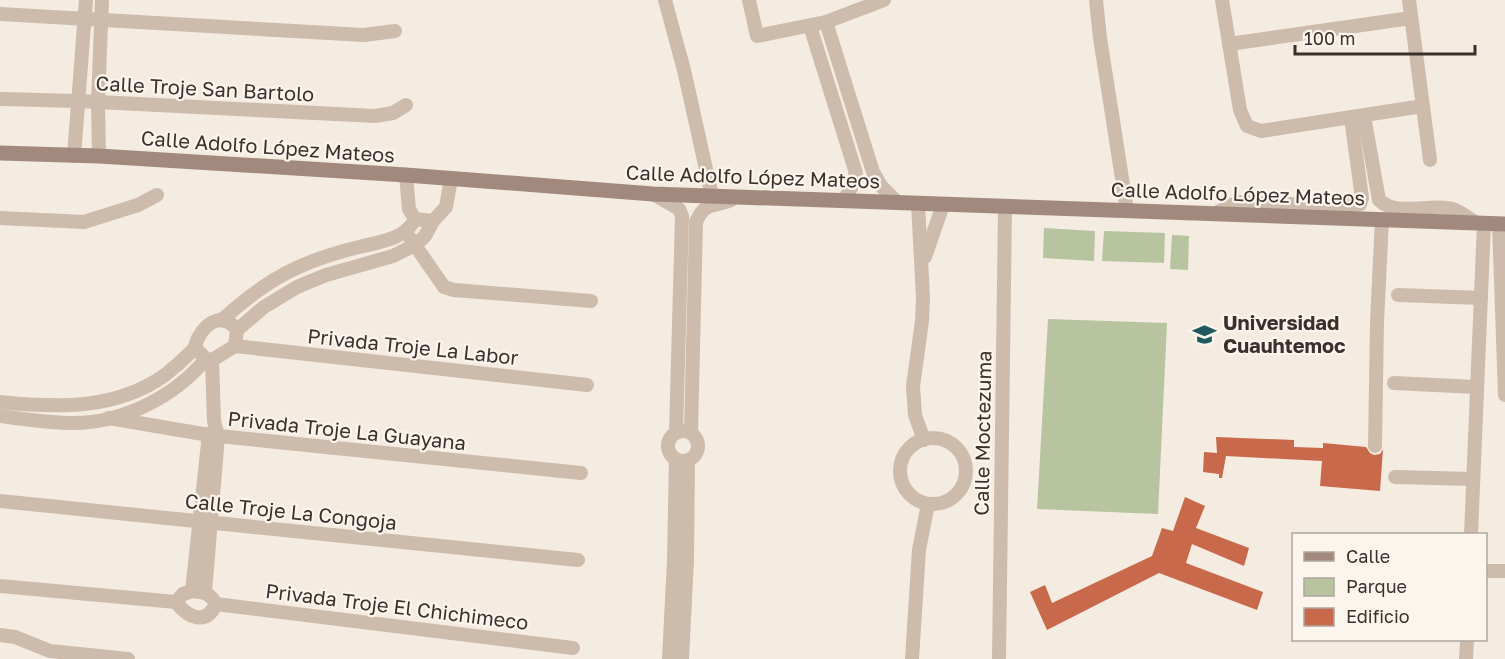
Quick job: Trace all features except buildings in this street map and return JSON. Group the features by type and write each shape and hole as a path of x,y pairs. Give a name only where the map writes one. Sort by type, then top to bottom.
{"street":[{"path":"74,156 86,0"},
{"path":"99,156 98,102 102,0"},
{"path":"664,0 684,70 712,196"},
{"path":"749,0 758,36 826,22 884,0"},
{"path":"1096,0 1127,210"},
{"path":"1222,0 1240,110 1247,126 1260,131 1423,106"},
{"path":"1409,0 1431,160"},
{"path":"0,14 85,17 364,35 395,31"},
{"path":"1229,44 1411,18"},
{"path":"826,22 873,172 881,186 897,202"},
{"path":"810,26 856,173 844,200"},
{"name":"Calle Troje San Bartolo","path":"0,99 375,116 393,113 406,105"},
{"path":"1214,213 1238,202 1334,206 1359,204 1362,198 1358,117"},
{"path":"1358,117 1379,200 1385,206 1449,208 1491,223"},
{"name":"Calle Adolfo López Mateos","path":"0,153 99,156 406,175 653,194 1491,223"},
{"path":"406,175 409,209 415,219"},
{"path":"0,416 75,423 110,418 136,410 166,395 209,360 235,346 237,330 264,307 297,287 326,275 393,256 416,244 425,236 433,221 446,207 451,179"},
{"path":"653,194 679,208 682,216 676,433"},
{"path":"0,218 84,222 138,205 157,195"},
{"path":"691,434 696,222 701,211 712,204 726,203 738,197"},
{"path":"918,204 922,265 922,321 913,386 915,415 924,440"},
{"path":"922,265 943,205"},
{"name":"Calle Moctezuma","path":"999,659 1005,207"},
{"path":"415,219 433,221"},
{"path":"0,402 45,406 111,400 137,392 165,375 195,348 204,330 211,323 223,319 256,290 283,273 315,260 387,240 405,232 412,226 415,219"},
{"path":"1376,446 1377,322 1382,219"},
{"path":"1471,533 1480,298 1491,223"},
{"path":"1491,223 1505,395"},
{"path":"405,232 416,244 444,287 454,290 591,301"},
{"path":"1398,295 1480,298"},
{"path":"223,319 231,322 237,330"},
{"path":"679,335 693,336"},
{"name":"Privada Troje La Labor","path":"235,346 587,385"},
{"path":"195,348 209,360 214,421 207,522 198,591"},
{"path":"1394,383 1476,387"},
{"name":"Privada Troje La Guayana","path":"110,418 214,436 581,473"},
{"path":"686,432 697,441 698,450 696,454 682,459 668,448 670,439 676,433 686,432"},
{"path":"924,440 944,441 953,446 965,463 966,474 958,492 949,500 939,504 928,504 917,500 908,494 902,484 901,462 906,452 924,440"},
{"path":"682,459 682,659"},
{"path":"1395,477 1473,479"},
{"name":"Calle Troje La Congoja","path":"0,501 578,560"},
{"path":"912,659 919,550 928,504"},
{"path":"669,659 681,560"},
{"path":"1487,571 1505,571"},
{"path":"0,586 176,602 190,616 204,617 212,612 216,604 212,596 198,591 183,594 176,602"},
{"name":"Privada Troje El Chichimeco","path":"216,604 573,648"},
{"path":"0,635 15,636 50,651 128,659"},
{"path":"1466,659 1467,641"}],"green space":[{"path":"1044,228 1095,231 1094,261 1043,258"},
{"path":"1104,231 1165,233 1164,263 1102,261"},
{"path":"1172,235 1189,236 1188,270 1170,269"},
{"path":"1048,319 1167,323 1158,514 1037,509"}],"place":[{"name":"Universidad Cuauhtemoc","path":"1205,334"}]}
